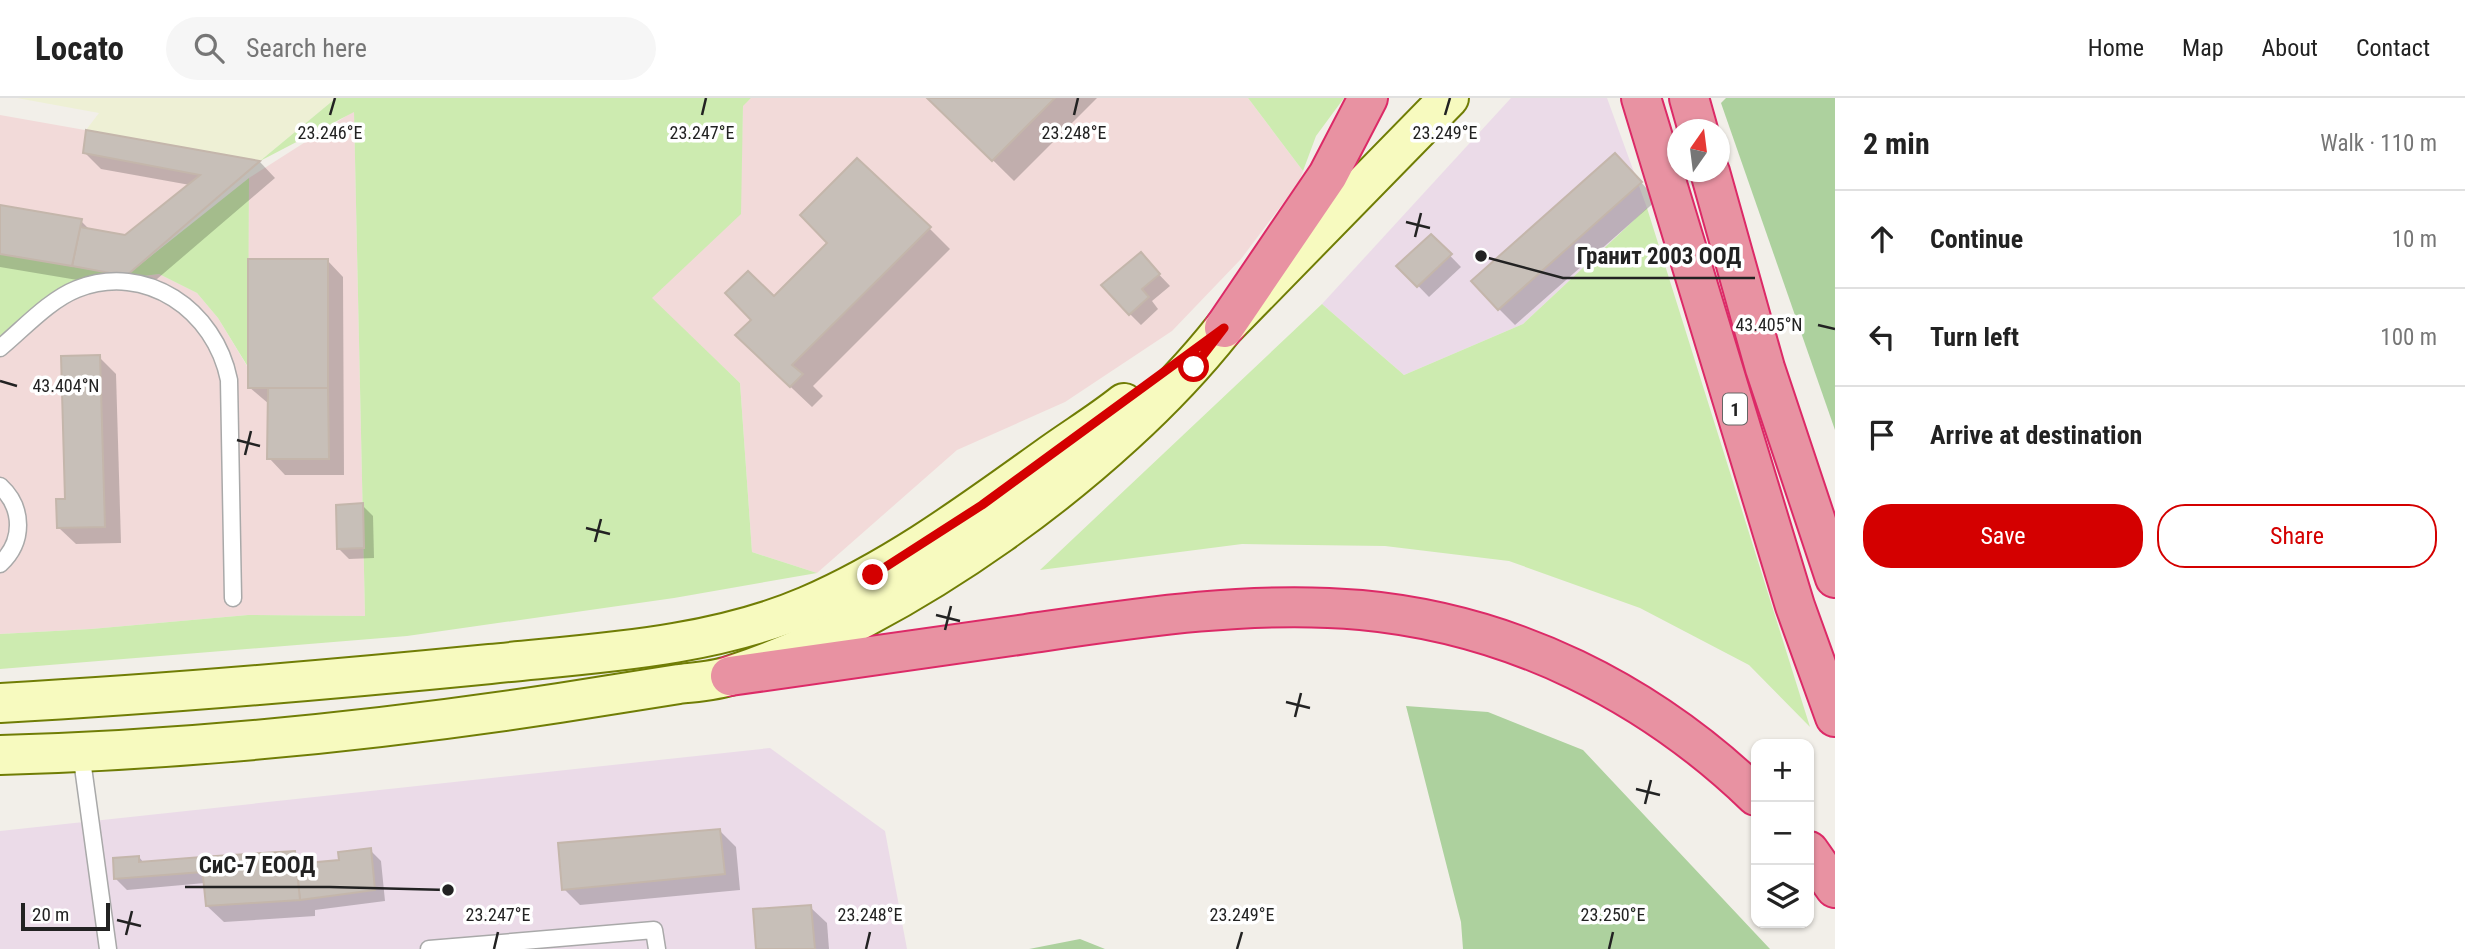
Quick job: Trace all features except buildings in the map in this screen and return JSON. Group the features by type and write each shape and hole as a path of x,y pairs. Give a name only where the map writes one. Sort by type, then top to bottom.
{"highway":[{"path":"1224,328 1328,175 1368,98"},
{"name":"1","path":"1641,98 1795,606 1835,717"},
{"path":"1689,98 1695,119"},
{"name":"1","path":"1713,182 1765,368 1835,578"},
{"path":"730,677 1129,619 1278,608 1361,610 1433,621 1492,637 1594,676 1687,735 1751,792"},
{"path":"1814,858 1835,888"}],"main road":[{"path":"0,755 198,745 425,723 730,677 813,643 946,570 995,538 1070,480 1194,367 1224,328 1449,98"},
{"path":"0,703 185,693 416,671 600,652 724,633 805,607 873,575 925,544 1224,328"}],"lane":[{"path":"0,348 62,298 92,285 135,282 156,288 176,298 198,317 221,351 229,380 233,598"},
{"path":"0,486 15,505 19,519 17,539 9,556 0,564"},
{"path":"0,771 349,747 425,723"},
{"path":"83,767 108,949"},
{"path":"429,949 654,930 657,949"}],"shaded area":[{"path":"751,98 1248,98 1303,171 1299,182 1241,259 1172,331 1065,402 957,450 817,573 752,552 740,383 651,298 740,214 743,105"},
{"path":"1511,98 1607,98 1647,208 1523,324 1404,375 1322,304"},
{"path":"354,111 365,616 248,615 0,634 0,336 65,286 159,274 197,293 218,318 247,366 249,178"},
{"path":"0,115 260,161 126,276 0,254"},
{"path":"770,748 885,831 907,949 0,949 0,831"}],"green space":[{"path":"17,98 336,98 260,161 86,130 99,113"},
{"path":"336,98 751,98 743,106 741,214 652,298 740,383 752,552 817,573 674,598 407,636 0,669 0,634 248,615 365,616 354,112 260,161"},
{"path":"1248,98 1344,98 1316,136 1303,171"},
{"path":"1726,98 1835,98 1835,430 1730,129 1730,119 1727,119 1721,103"},
{"path":"249,178 248,367 218,318 197,293 159,274 65,286 0,336 0,254 126,276"},
{"path":"1647,208 1810,727 1749,665 1640,608 1509,561 1385,546 1242,544 1040,570 1322,304 1404,375 1523,324"},
{"path":"1406,706 1488,712 1583,750 1770,949 1463,949 1461,922"},
{"path":"1080,939 1105,949 1029,949"}],"place":[{"name":"Гранит 2003 ООД","path":"1481,256"},
{"name":"СиС-7 ЕООД","path":"448,890"}],"route":[{"path":"873,575 982,505 1224,328 1194,367"}]}
